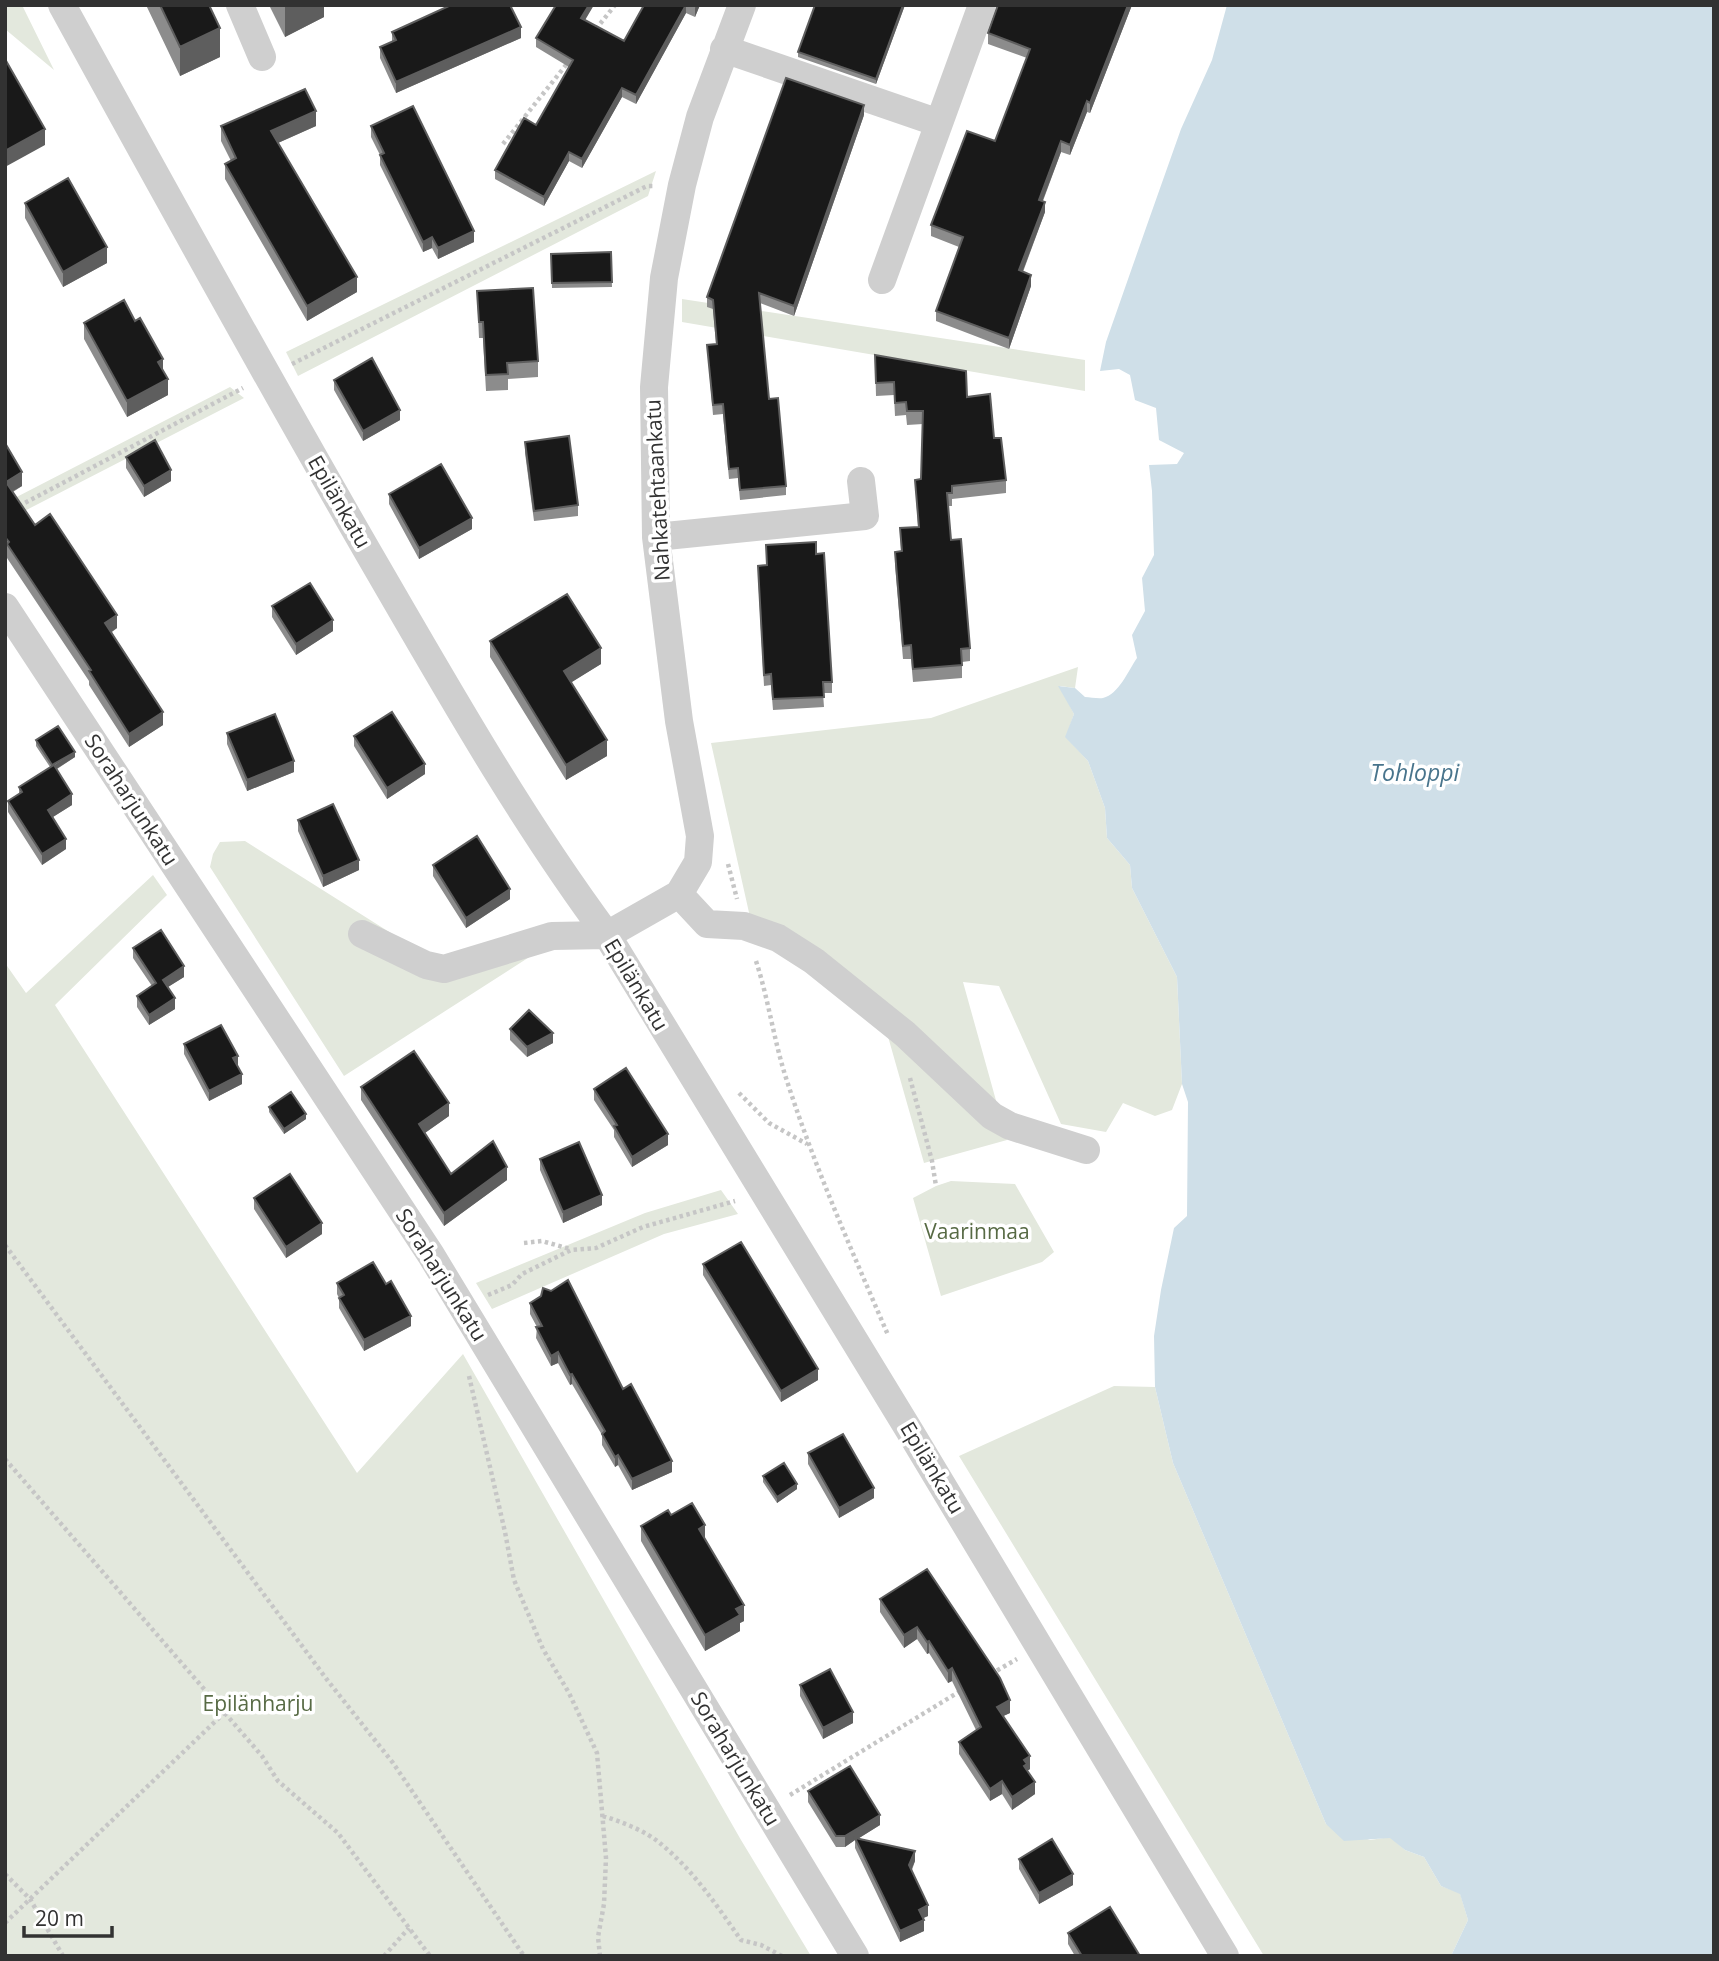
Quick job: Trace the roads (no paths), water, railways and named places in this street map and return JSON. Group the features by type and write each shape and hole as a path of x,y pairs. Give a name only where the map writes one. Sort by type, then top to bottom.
{"street":[{"name":"Epilänkatu","path":"62,5 255,382 575,893 607,935 1225,1956"},
{"path":"240,5 262,57"},
{"name":"Nahkatehtaankatu","path":"607,935 679,894 698,862 700,836 679,721 656,537 654,387 664,278 682,186 700,117 742,5"},
{"path":"882,279 982,5"},
{"path":"724,49 939,123"},
{"path":"656,537 865,516 861,481"},
{"name":"Soraharjunkatu","path":"5,607 431,1255 855,1956"},
{"path":"679,894 707,924 744,926 778,938 814,961 895,1027 992,1116 1010,1126 1086,1150"},
{"path":"362,934 426,965 443,969 552,936 607,935"}],"water":[{"name":"Tohloppi","path":"1227,5 1714,5 1714,1956 1451,1956 1468,1920 1460,1894 1441,1886 1424,1857 1405,1850 1390,1838 1344,1841 1326,1824 1173,1463 1155,1387 1154,1336 1174,1228 1187,1216 1188,1102 1182,1084 1177,977 1132,888 1130,865 1107,838 1105,808 1088,761 1065,737 1074,714 1058,686 1075,688 1085,697 1109,696 1137,658 1132,635 1145,611 1142,578 1154,555 1149,465 1177,464 1184,453 1159,440 1156,408 1135,400 1130,375 1119,369 1100,371 1106,342 1181,129 1212,60"}],"park label":[{"name":"Vaarinmaa","path":"977,1232"},
{"name":"Epilänharju","path":"258,1704"}]}
